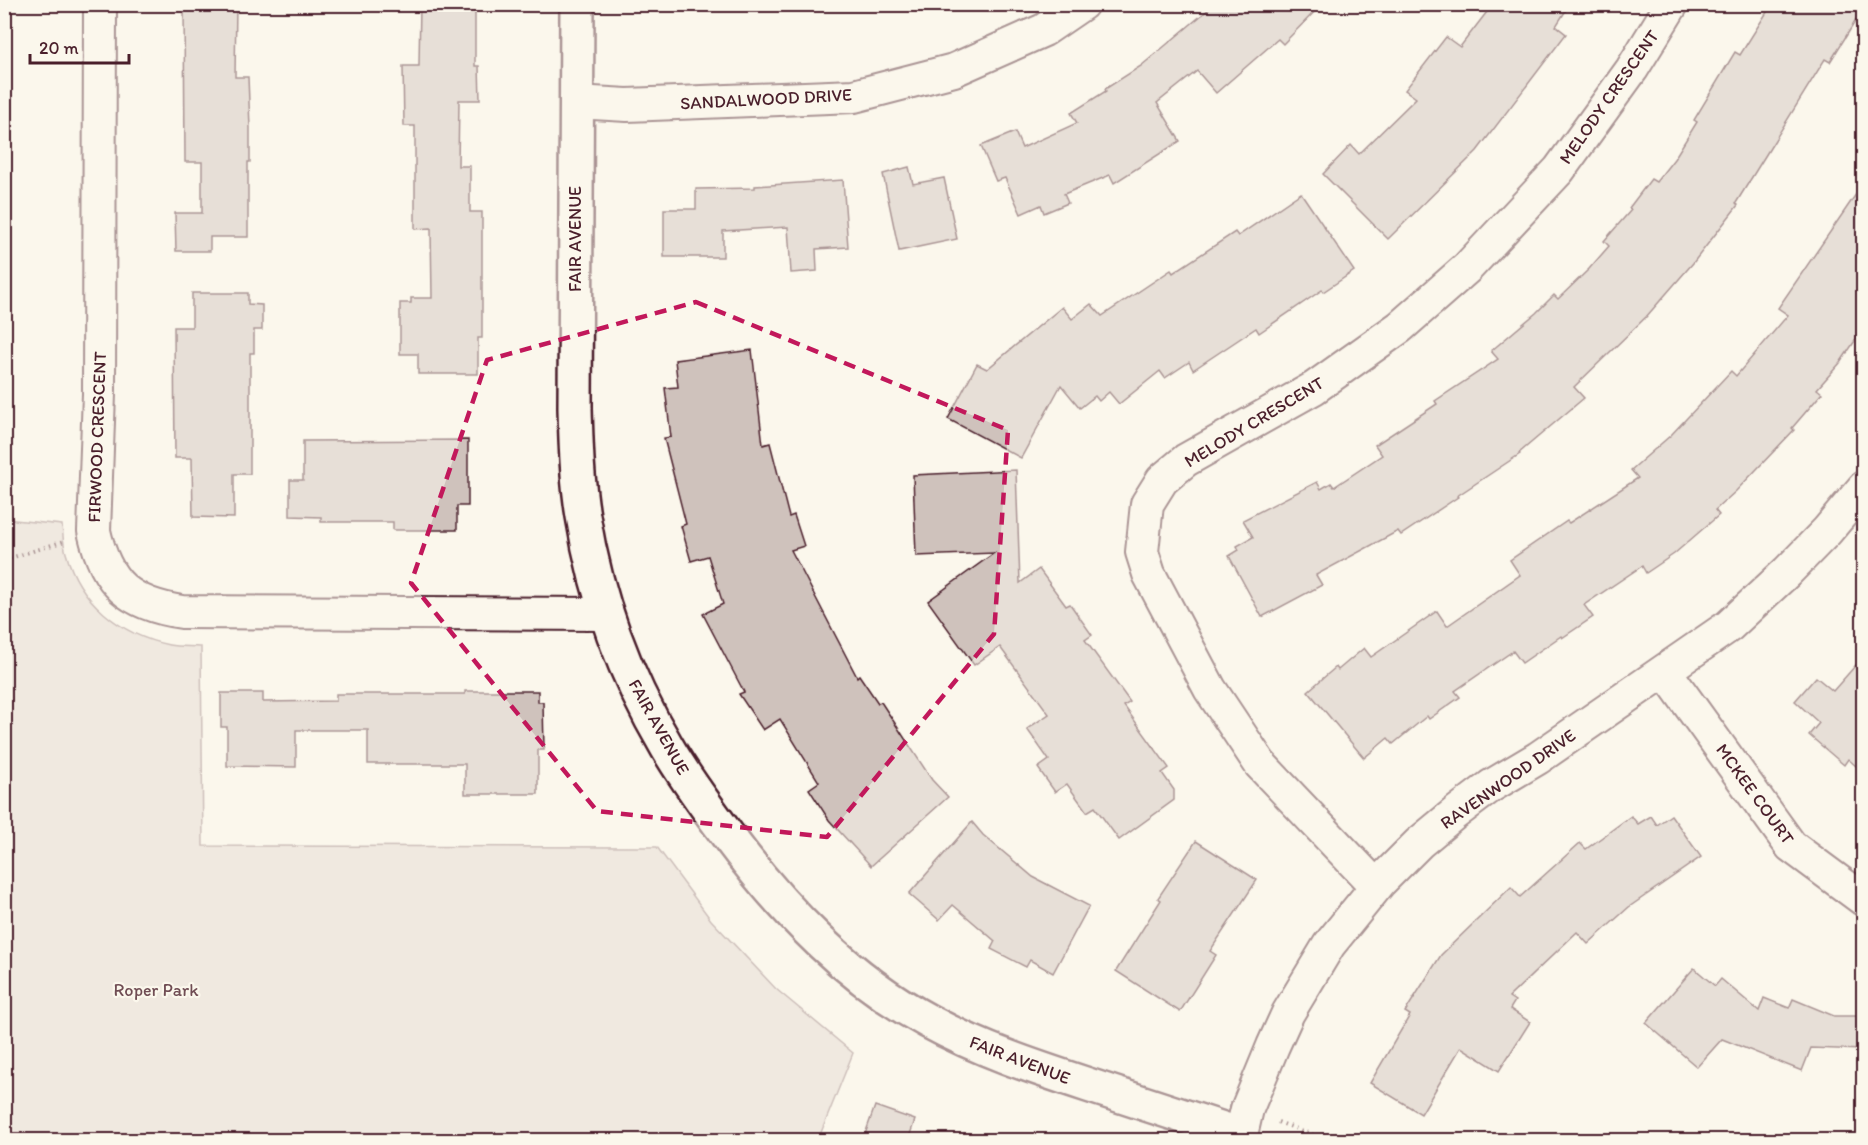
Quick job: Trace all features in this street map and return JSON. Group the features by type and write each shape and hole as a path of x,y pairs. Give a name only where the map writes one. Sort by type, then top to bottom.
{"street":[{"name":"FIRWOOD CRESCENT","path":"100,4 99,394 94,531 99,553 119,585 144,603 159,609 182,612 606,614"},
{"name":"FAIR AVENUE","path":"577,4 575,408 576,452 583,514 591,558 606,614 620,651 650,717 689,783 748,863 807,931 850,969 927,1021 981,1047 1043,1071 1243,1128"},
{"name":"SANDALWOOD DRIVE","path":"576,102 627,105 854,96 954,70 1044,30 1082,4"},
{"name":"MELODY CRESCENT","path":"1376,886 1260,764 1210,689 1149,574 1142,552 1147,504 1162,480 1186,460 1314,388 1400,327 1467,268 1559,170 1632,69 1672,4"},
{"name":"RAVENWOOD DRIVE","path":"1243,1128 1273,1046 1288,1013 1342,927 1376,886 1419,843 1491,786 1538,758 1730,626 1827,531 1863,487"},
{"name":"MCKEE COURT","path":"1665,671 1791,846 1863,900"}],"path":[{"path":"4,560 94,531"},
{"path":"1243,1128 1327,1140"}],"highlighted area":[{"path":"696,302 1008,430 994,634 827,837 597,811 411,583 487,360"}],"green space":[{"name":"Roper Park","path":"5,519 62,525 65,550 72,570 91,601 104,613 118,624 151,640 173,646 201,647 203,846 657,847 711,920 776,989 853,1053 818,1140 5,1140"}],"building":[{"path":"184,4 236,4 235,77 248,77 250,162 248,162 248,237 210,237 210,251 176,251 175,213 202,213 202,162 185,162"},
{"path":"420,4 475,4 475,66 479,66 480,100 459,100 458,166 470,166 470,212 482,212 482,338 478,338 478,374 418,374 418,354 400,354 400,303 411,303 411,298 432,298 431,228 415,229 415,126 404,126 403,66 419,66"},
{"path":"1215,4 1322,4 1283,44 1278,39 1216,93 1197,71 1157,103 1180,141 1114,183 1110,175 1064,194 1068,203 1044,213 1041,205 1021,214 1005,178 996,181 981,146 1015,132 1022,148 1077,123 1071,113 1141,66"},
{"path":"1493,4 1570,4 1556,26 1566,34 1477,151 1388,239 1323,174 1351,145 1359,154 1416,98 1405,90 1446,37 1460,47"},
{"path":"1772,4 1863,4 1863,9 1830,62 1825,59 1736,203 1738,205 1693,263 1646,317 1574,387 1584,398 1520,454 1458,497 1401,535 1398,531 1316,575 1322,585 1262,617 1229,556 1239,550 1237,546 1253,537 1243,520 1317,482 1321,489 1331,483 1334,487 1382,455 1375,445 1437,404 1435,401 1498,359 1491,351 1554,295 1558,299 1609,246 1604,241 1631,210 1629,208 1651,179 1656,182 1674,159 1697,122 1694,120 1735,52 1740,55"},
{"path":"909,167 913,184 944,178 957,239 899,251 883,174"},
{"path":"843,180 848,247 816,249 817,271 791,273 788,227 723,231 723,257 664,257 664,209 696,209 696,189 755,188 755,186"},
{"path":"1863,184 1863,329 1840,363 1817,389 1822,393 1792,428 1794,430 1715,510 1719,515 1674,554 1646,573 1642,566 1584,605 1593,617 1522,663 1513,651 1455,691 1460,697 1429,719 1427,716 1393,744 1388,738 1364,758 1308,691 1336,667 1338,670 1364,648 1371,657 1437,611 1447,626 1520,575 1510,560 1567,521 1569,523 1638,478 1631,470 1671,435 1731,371 1736,376 1788,315 1778,308"},
{"path":"1301,193 1354,271 1259,333 1256,328 1193,370 1189,362 1165,378 1160,371 1119,404 1109,392 1099,401 1095,396 1080,408 1061,385 1021,458 948,419 977,364 987,369 1062,307 1072,319 1091,304 1102,316 1171,270 1173,273 1235,232 1238,236"},
{"path":"192,293 248,293 248,304 262,305 262,330 254,330 254,353 250,353 250,474 234,474 234,518 193,517 192,458 175,458 174,327 192,327"},
{"path":"752,350 763,445 770,443 789,517 794,515 804,546 791,550 857,677 859,675 878,703 881,702 932,780 948,797 871,866 829,820 809,789 819,782 780,719 763,730 739,694 744,692 703,614 723,604 708,556 691,561 681,526 686,524 664,438 671,437 665,388 678,387 675,360"},
{"path":"468,440 468,506 457,506 457,530 393,530 393,522 321,522 321,517 290,516 290,480 303,480 303,441"},
{"path":"1016,470 1020,583 1039,569 1066,606 1070,604 1092,635 1085,640 1130,702 1124,706 1169,768 1162,773 1174,790 1174,800 1119,840 1095,807 1087,812 1067,784 1055,792 1038,768 1049,760 1027,729 1049,714 1000,647 974,665 928,601 994,553 916,556 913,475"},
{"path":"1863,657 1863,772 1848,759 1844,765 1809,735 1819,723 1795,701 1816,677 1833,691"},
{"path":"465,691 538,691 538,702 543,702 544,750 538,750 538,794 465,794 465,764 368,764 368,730 296,730 296,767 227,766 227,727 221,727 221,693 263,693 263,702 336,701 336,694 465,694"},
{"path":"1671,815 1701,857 1629,907 1588,944 1577,932 1509,997 1515,1001 1510,1009 1530,1022 1499,1071 1461,1047 1421,1114 1370,1083 1410,1015 1405,1012 1441,955 1511,887 1520,897 1580,843 1586,849 1631,816 1638,824 1651,816 1657,825"},
{"path":"972,822 983,835 1033,877 1089,906 1053,973 1030,960 1026,967 991,949 995,941 953,905 939,920 909,894"},
{"path":"1196,841 1257,880 1210,951 1216,955 1180,1012 1116,971 1161,900 1158,898"},
{"path":"1694,968 1715,986 1721,979 1759,1011 1764,998 1789,1008 1793,999 1834,1016 1863,1016 1863,1050 1811,1048 1802,1071 1722,1039 1697,1067 1646,1023"},
{"path":"875,1106 915,1120 908,1140 863,1140"}]}
